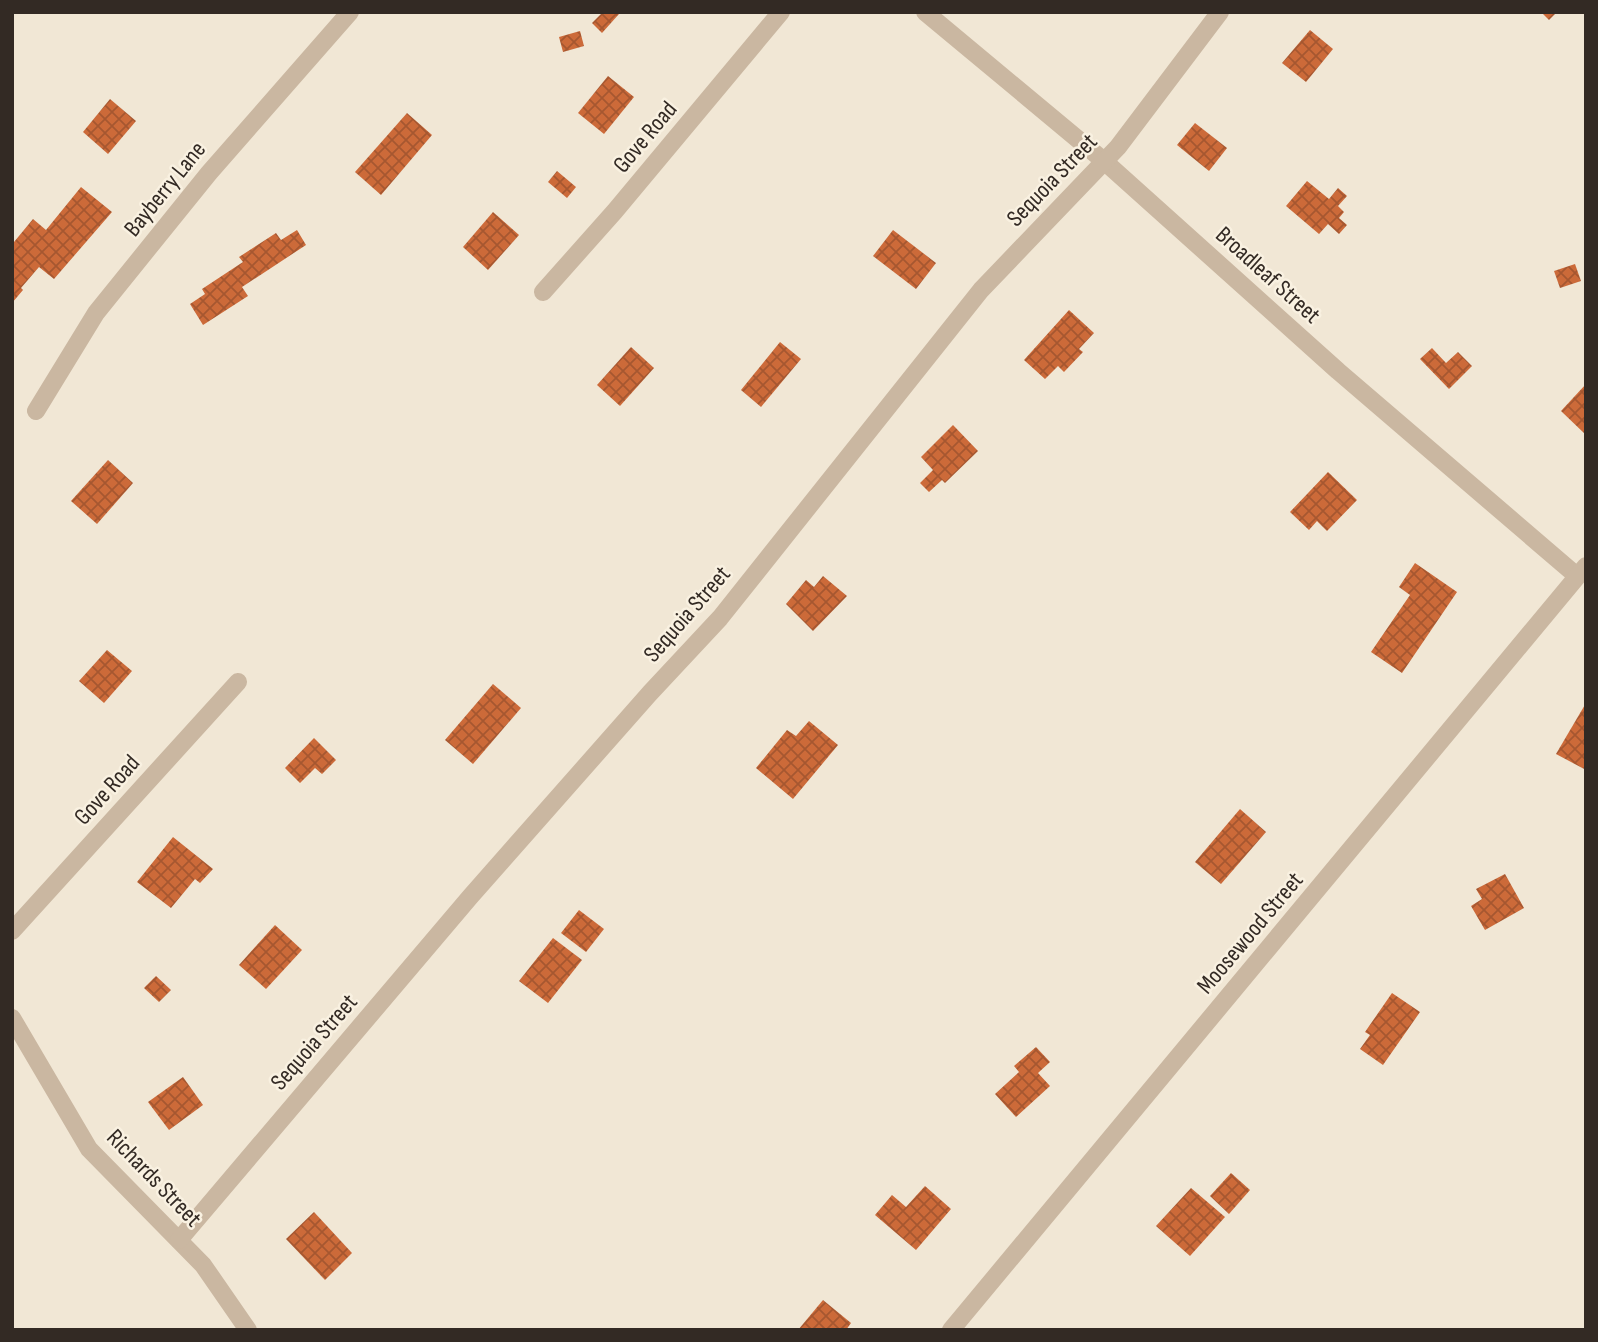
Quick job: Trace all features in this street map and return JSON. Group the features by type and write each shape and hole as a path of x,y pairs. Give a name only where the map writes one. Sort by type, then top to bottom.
{"street":[{"name":"Bayberry Lane","path":"36,411 96,313 209,173 350,12"},
{"name":"Gove Road","path":"543,292 615,211 781,12"},
{"name":"Broadleaf Street","path":"925,12 1104,161 1338,371 1581,571"},
{"name":"Sequoia Street","path":"179,1240 470,897 720,618 981,290 1118,147 1220,12"},
{"name":"Moosewood Street","path":"951,1330 1581,571"},
{"name":"Gove Road","path":"12,931 237,682"},
{"name":"Richards Street","path":"12,1018 89,1149 203,1265 248,1330"}],"building":[{"path":"603,12 619,14 602,33 592,23"},
{"path":"1541,12 1557,12 1549,20"},
{"path":"1310,30 1333,49 1306,82 1282,63"},
{"path":"580,31 584,46 563,52 559,37"},
{"path":"608,76 634,97 604,134 578,113"},
{"path":"110,99 136,121 108,154 83,132"},
{"path":"407,113 432,135 381,195 355,172"},
{"path":"1195,123 1227,148 1209,171 1177,145"},
{"path":"557,171 576,187 567,198 548,182"},
{"path":"1307,181 1329,199 1338,188 1347,196 1338,206 1344,212 1339,218 1347,225 1339,234 1328,224 1319,234 1286,206"},
{"path":"81,187 112,212 54,279 39,267 12,303 12,240 14,242 33,219 46,230"},
{"path":"493,212 519,235 488,270 463,247"},
{"path":"297,230 306,245 242,287 248,296 203,325 190,304 205,294 202,289 243,262 239,257 276,233 281,240"},
{"path":"893,230 936,263 916,289 873,256"},
{"path":"1575,264 1581,281 1560,288 1554,271"},
{"path":"1069,310 1094,333 1079,349 1083,352 1064,372 1058,366 1045,379 1024,360"},
{"path":"780,342 801,359 761,407 741,390"},
{"path":"631,347 654,368 620,406 597,385"},
{"path":"1432,348 1446,363 1458,352 1472,366 1449,389 1420,359"},
{"path":"1586,384 1586,435 1561,411"},
{"path":"953,425 978,451 945,483 942,480 929,492 920,483 933,470 921,457"},
{"path":"108,460 133,483 97,524 71,501"},
{"path":"1328,472 1357,500 1327,531 1317,521 1309,530 1290,512"},
{"path":"1415,563 1457,592 1402,673 1371,652 1410,595 1399,587"},
{"path":"823,576 847,596 813,631 786,604 806,580 814,587"},
{"path":"107,650 132,671 104,703 79,681"},
{"path":"493,684 521,708 473,764 445,740"},
{"path":"1586,703 1586,770 1556,754"},
{"path":"809,721 838,745 793,799 756,768 787,730 796,736"},
{"path":"314,738 336,760 322,774 315,768 300,783 285,768"},
{"path":"1240,809 1266,832 1221,884 1195,862"},
{"path":"173,837 213,869 200,883 195,879 171,908 137,882"},
{"path":"1505,874 1524,908 1485,930 1471,906 1482,899 1476,889"},
{"path":"579,910 604,929 586,952 561,933"},
{"path":"275,925 302,950 266,989 239,965"},
{"path":"553,938 582,960 548,1003 519,981"},
{"path":"156,976 171,990 159,1002 144,988"},
{"path":"1392,993 1420,1012 1383,1065 1360,1049 1370,1035 1365,1032"},
{"path":"1036,1047 1050,1062 1038,1073 1050,1086 1016,1117 995,1094 1019,1072 1014,1066"},
{"path":"183,1077 203,1105 169,1130 148,1102"},
{"path":"1231,1173 1250,1190 1229,1214 1210,1196"},
{"path":"925,1186 951,1209 916,1250 875,1215 892,1195 906,1207"},
{"path":"1191,1188 1225,1217 1190,1256 1156,1226"},
{"path":"314,1212 352,1253 325,1280 286,1239"},
{"path":"823,1300 851,1323 846,1330 798,1330"}]}
